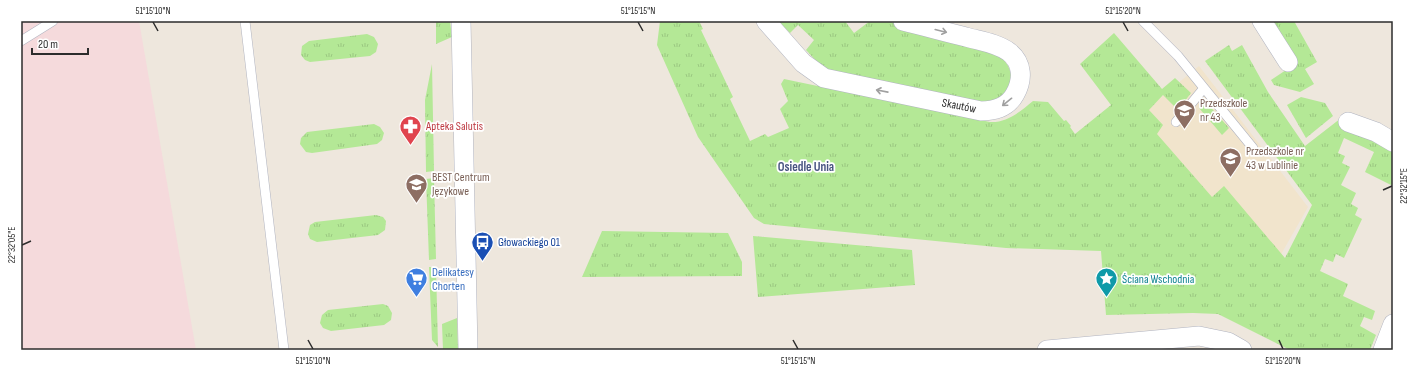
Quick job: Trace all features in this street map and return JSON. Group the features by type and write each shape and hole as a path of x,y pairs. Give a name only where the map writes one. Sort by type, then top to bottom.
{"street":[{"path":"461,21 468,350"},
{"name":"Skautów","path":"766,21 803,63 824,78 981,111 997,109 1013,98 1018,88 1021,73 1017,61 1010,52 993,44 903,21"},
{"path":"1262,21 1288,62"},
{"path":"1348,122 1376,132 1393,142"},
{"path":"1383,350 1393,324"},
{"path":"1046,350 1199,336 1228,342 1242,350"}],"lane":[{"path":"21,41 53,21"},
{"path":"245,21 284,350"},
{"path":"1143,21 1178,56 1253,148"},
{"path":"1176,122 1204,88"}],"shaded area":[{"path":"21,21 139,21 196,350 21,350"},
{"name":"Przedszkole nr 43","path":"1199,66 1308,207 1271,272 1043,193"}],"green space":[{"path":"436,21 450,21 452,37 436,44"},
{"path":"660,21 699,21 703,29 701,30 733,97 730,99 750,141 765,134 768,137 789,128 780,109 788,101 781,84 784,79 990,122 1002,121 1019,112 1033,101 1048,102 1064,121 1066,120 1075,134 1111,105 1080,64 1114,33 1162,89 1175,78 1191,93 1178,110 1163,95 1149,110 1163,125 1157,134 1212,197 1224,186 1285,258 1312,205 1205,61 1229,45 1232,51 1242,45 1268,92 1305,146 1345,115 1393,152 1393,186 1365,172 1374,152 1344,138 1338,153 1345,156 1342,163 1350,167 1341,185 1356,193 1351,204 1358,208 1355,215 1362,219 1344,258 1336,254 1333,262 1325,259 1320,271 1348,284 1343,296 1375,311 1372,320 1364,317 1360,326 1376,335 1370,350 1290,350 1218,314 1193,313 1106,315 1101,251 1006,248 764,224 754,218 698,137 657,45"},
{"path":"778,21 845,21 854,33 870,21 887,21 993,49 1007,64 1010,70 1011,82 1004,95 988,105 836,74 821,66 806,50 814,40 798,25 790,33"},
{"path":"1272,21 1294,21 1317,62 1305,69 1314,84 1300,92 1274,85 1271,80 1298,62"},
{"path":"367,34 374,37 378,44 376,52 370,56 310,62 305,60 301,55 302,46 309,41"},
{"path":"432,64 434,171 426,172 425,100"},
{"path":"1301,97 1325,103 1333,116 1306,138 1287,105"},
{"path":"1206,102 1229,128 1222,135 1199,108"},
{"path":"374,124 380,127 384,133 382,140 377,144 312,153 306,152 300,144 301,138 307,132"},
{"path":"434,178 436,259 429,260 426,179"},
{"path":"376,215 383,217 386,221 385,230 378,235 317,242 310,239 308,234 310,225 315,222"},
{"path":"602,231 728,233 742,262 742,276 582,277"},
{"path":"753,236 912,250 915,285 758,297"},
{"path":"429,267 436,267 438,347 432,340"},
{"path":"383,304 388,306 392,313 391,320 384,325 331,331 323,328 320,323 322,315 328,310"},
{"path":"457,318 458,350 443,350 442,324"}],"place":[{"name":"Przedszkole nr 43","path":"1184,130"},
{"name":"Apteka Salutis","path":"410,146"},
{"name":"Przedszkole nr 43 w Lublinie","path":"1231,178"},
{"name":"BEST Centrum Językowe","path":"416,204"},
{"name":"Głowackiego 01","path":"483,262"},
{"name":"Delikatesy Chorten","path":"416,298"},
{"name":"Ściana Wschodnia","path":"1106,298"}],"district":[{"name":"Osiedle Unia","path":"806,167"}]}
